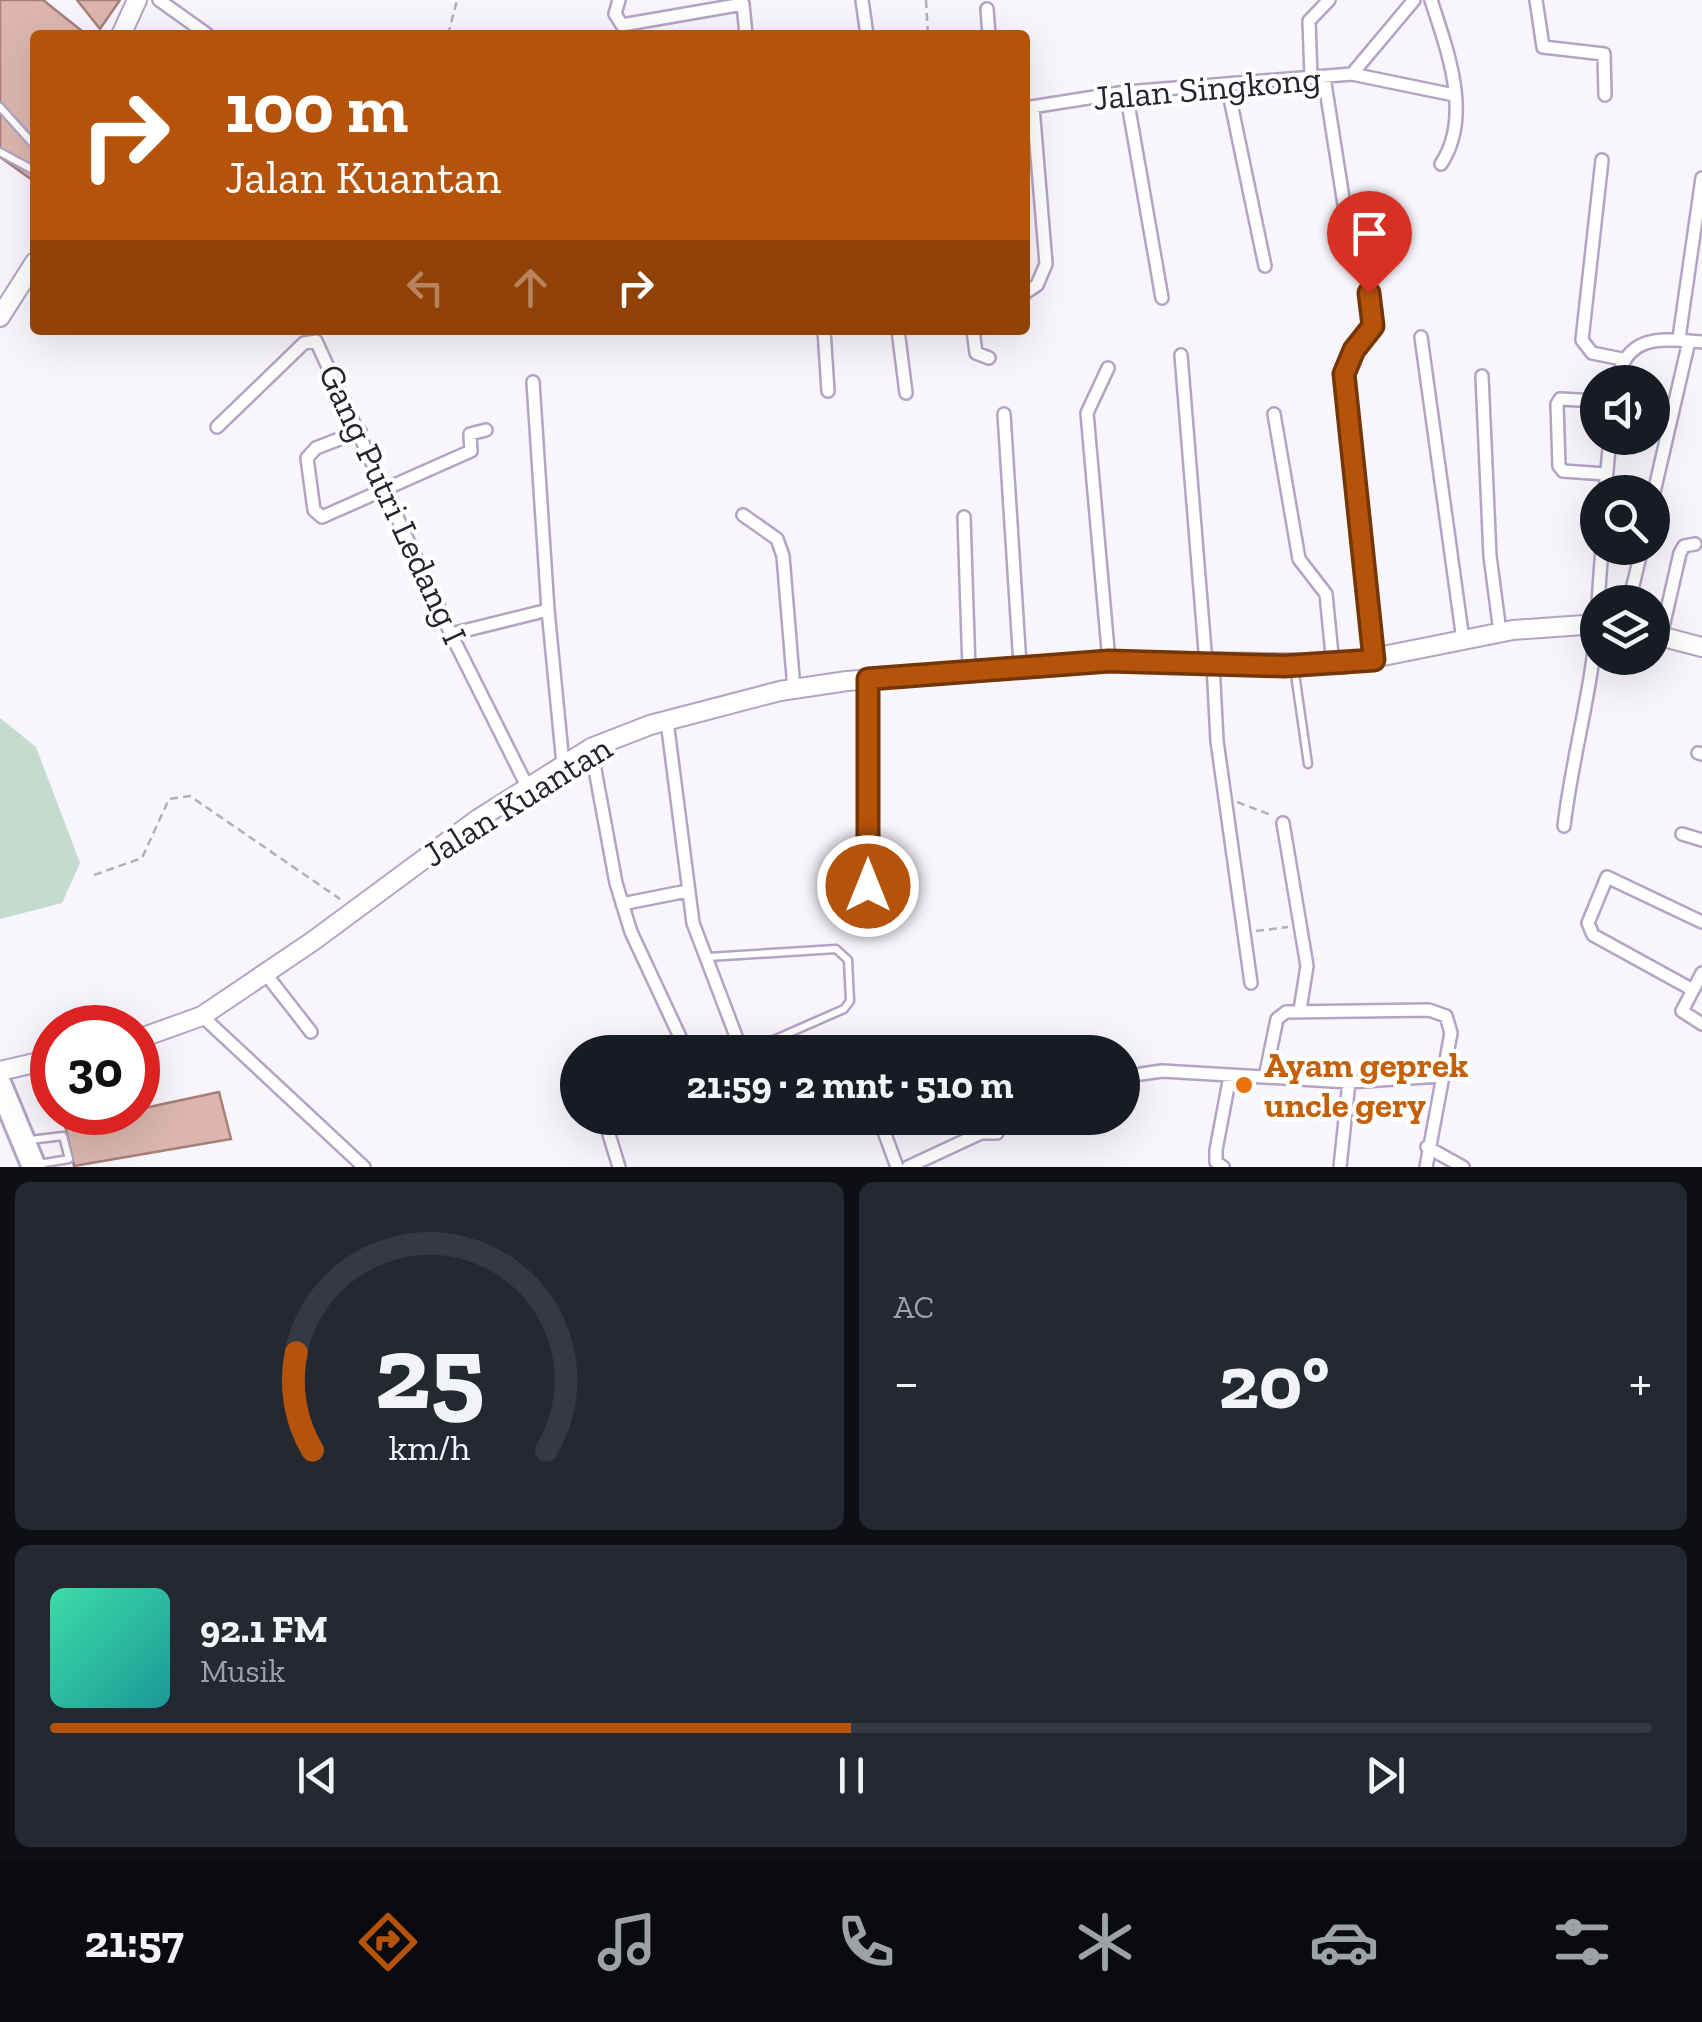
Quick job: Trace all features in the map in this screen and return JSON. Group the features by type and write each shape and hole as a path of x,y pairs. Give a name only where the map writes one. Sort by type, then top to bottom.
{"highway":[{"path":"0,1085 24,1141 30,1166"},
{"path":"0,1118 30,1166"}],"street":[{"path":"123,30 137,0"},
{"path":"160,0 201,30"},
{"path":"619,0 615,14 622,25 743,2 746,30"},
{"path":"862,0 865,30"},
{"path":"1329,0 1308,26 1350,249"},
{"name":"Jalan Singkong","path":"1030,107 1126,92 1352,74 1414,0"},
{"path":"1431,0 1447,48 1454,95 1455,136 1441,164"},
{"path":"1536,0 1543,47 1604,54 1604,95"},
{"path":"987,9 989,30"},
{"path":"1352,74 1454,95"},
{"path":"1227,84 1265,266"},
{"path":"1126,92 1162,298"},
{"path":"1030,116 1046,264 1037,284 1030,289"},
{"path":"1602,160 1582,340 1592,353 1622,359"},
{"path":"1658,475 1690,341 1702,178"},
{"path":"0,317 30,270"},
{"path":"1369,293 1373,326 1354,350 1344,374 1374,660"},
{"path":"824,335 828,390"},
{"path":"899,335 906,393"},
{"path":"974,335 976,354 989,358"},
{"path":"1421,336 1462,640"},
{"name":"Gang Putri Ledang I","path":"217,427 260,382 313,340 360,431 451,634 528,788"},
{"path":"1620,365 1622,359 1647,342 1690,341"},
{"path":"1182,354 1209,663 1252,983"},
{"path":"1108,368 1087,413 1109,661"},
{"path":"1482,376 1490,556 1500,632"},
{"path":"534,382 548,610 563,764"},
{"path":"1580,400 1560,399 1557,404 1559,466 1563,471 1606,474 1608,455"},
{"path":"1004,414 1020,664"},
{"path":"1274,414 1299,559 1326,594 1333,664"},
{"path":"360,431 316,448 307,458 314,510 326,517 471,452 470,434 486,430"},
{"path":"743,515 777,539 783,556 794,689"},
{"path":"964,517 969,670"},
{"path":"1670,588 1680,552 1684,546 1695,544"},
{"path":"451,634 548,610"},
{"name":"Jalan Kuantan","path":"160,1032 202,1016 563,764 592,748 667,721 794,689 868,679 1020,664 1109,661 1333,664 1374,660 1500,632 1580,623"},
{"path":"1670,638 1702,647"},
{"path":"1564,826 1569,784 1593,675"},
{"path":"868,679 868,886"},
{"path":"667,721 687,891 704,957 737,1035"},
{"path":"592,748 622,904 680,1035"},
{"path":"1283,823 1307,972 1300,1010"},
{"path":"1682,834 1702,840"},
{"path":"1693,990 1592,935 1588,923 1607,877 1702,922"},
{"path":"622,904 687,891"},
{"path":"266,973 311,1032"},
{"path":"1702,974 1682,1010 1702,1024"},
{"path":"1265,1077 1277,1019 1286,1012 1439,1012 1451,1026 1426,1167"},
{"path":"202,1016 364,1167"},
{"path":"0,1070 30,1064"},
{"path":"1141,1074 1162,1071 1349,1082 1441,1076"},
{"path":"1223,1167 1216,1162 1216,1150 1230,1076"},
{"path":"1340,1167 1349,1082"},
{"path":"609,1135 619,1167"},
{"path":"885,1135 898,1167"},
{"path":"908,1167 977,1135"},
{"path":"1427,1148 1463,1167"}],"lane":[{"path":"0,107 30,140"},
{"path":"0,152 30,168"},
{"path":"1294,666 1308,764"},
{"path":"704,957 836,949 848,960 850,1000 844,1009 784,1035"},
{"path":"24,1141 63,1136 69,1159 30,1166"}],"path":[{"path":"449,30 457,0"},
{"path":"926,0 928,30"},
{"path":"94,875 142,858 169,800 190,796 353,908"},
{"path":"1226,802 1256,806 1283,823"},
{"path":"1244,932 1299,926"}],"green space":[{"path":"0,718 36,747 80,863 62,903 0,919"}],"building":[{"path":"0,0 43,0 81,30 30,30 30,178 0,157"},
{"path":"77,0 120,0 100,29"},
{"path":"219,1092 231,1139 74,1166 67,1135 160,1135 160,1105"}],"place":[{"name":"Ayam geprek uncle gery","path":"1244,1085"}],"route":[{"path":"868,886 868,679 1020,664 1109,661 1284,666 1374,660 1344,374 1354,350 1373,326 1369,293"}]}
